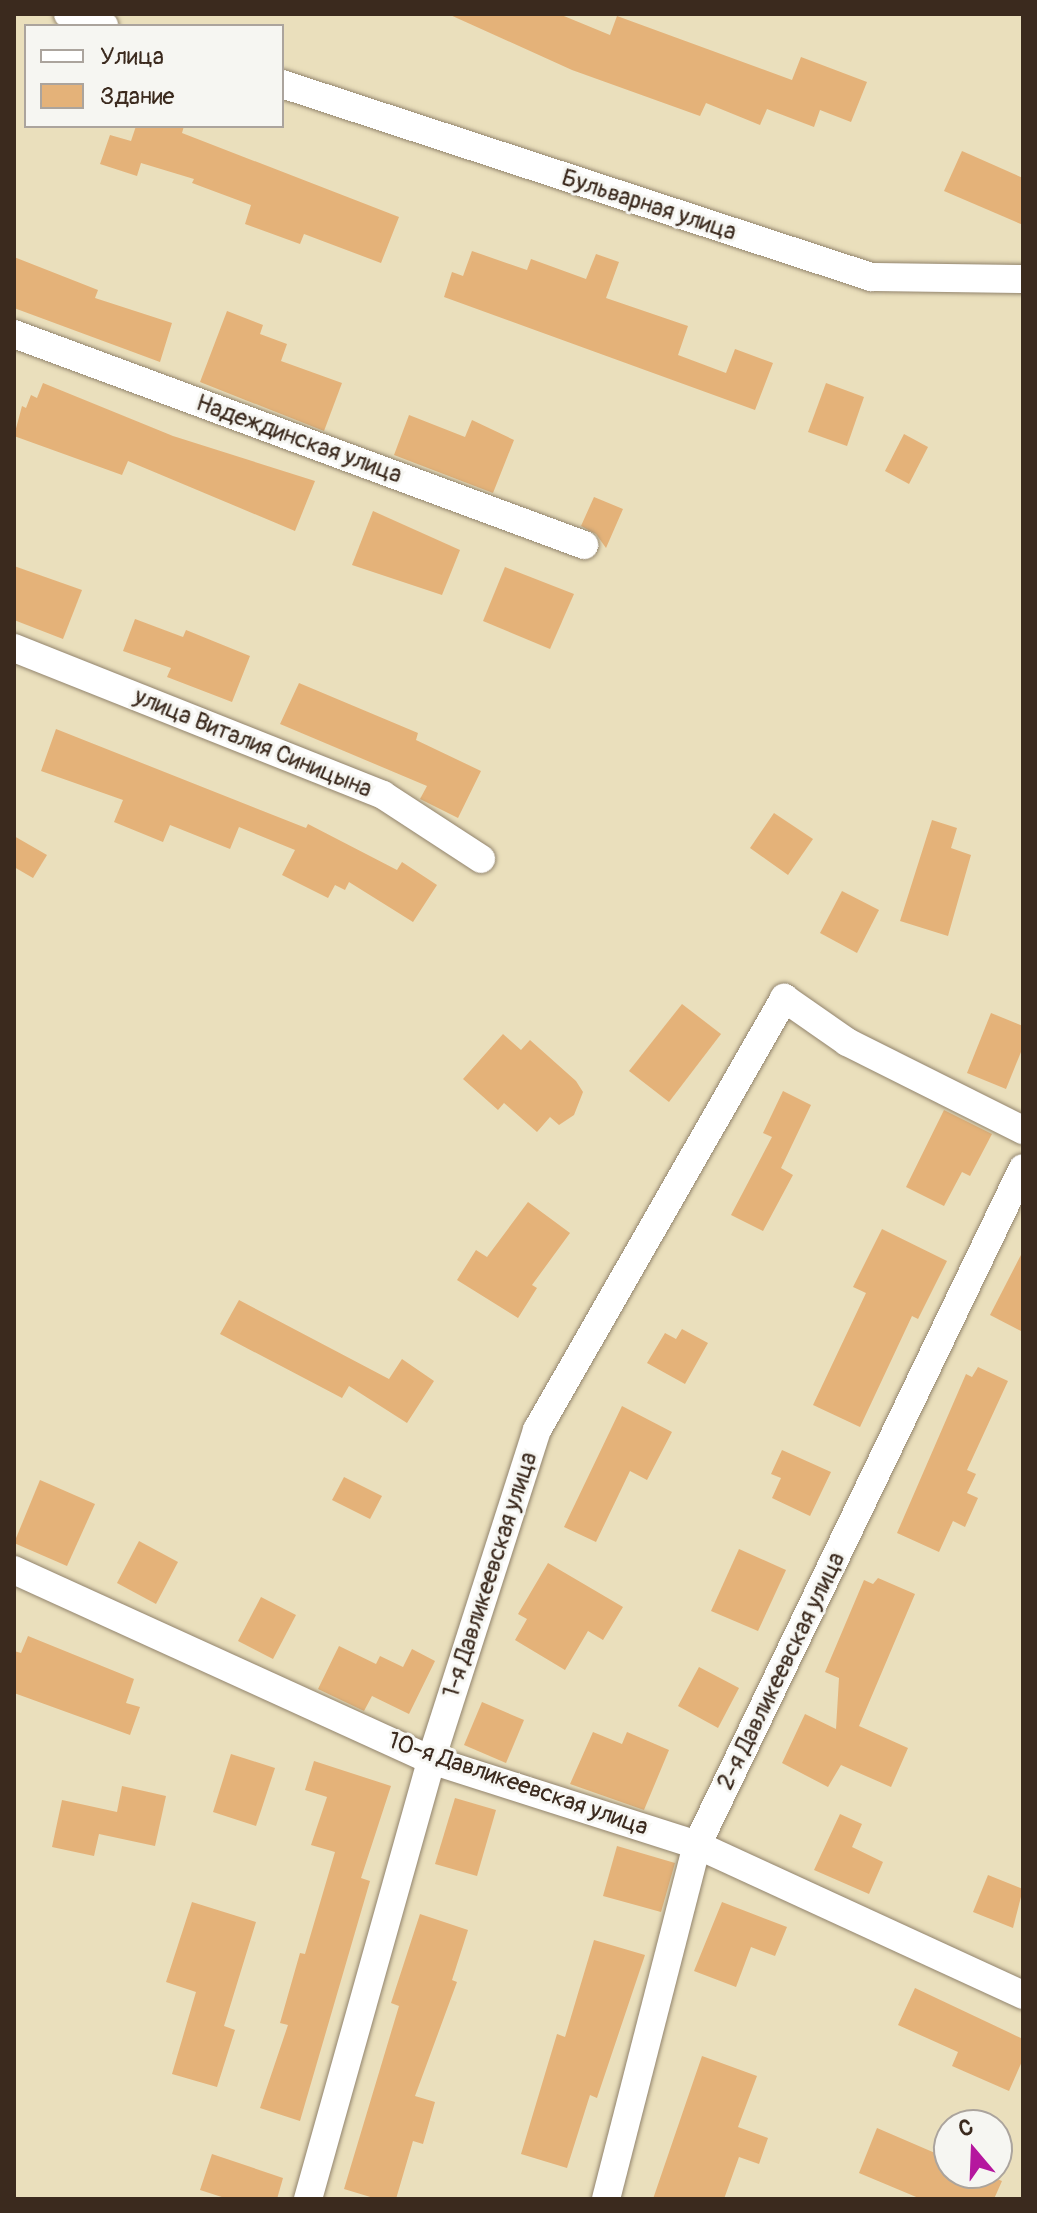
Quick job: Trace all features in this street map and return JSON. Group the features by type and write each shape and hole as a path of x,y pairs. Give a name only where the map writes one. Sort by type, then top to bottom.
{"street":[{"path":"68,14 98,24"},
{"name":"Бульварная улица","path":"284,85 871,277 1023,279"},
{"name":"Надеждинская улица","path":"14,334 584,545"},
{"name":"улица Виталия Синицына","path":"14,648 383,795 481,859"},
{"name":"1-я Давликеевская улица","path":"308,2199 431,1760 537,1430 784,998 847,1042 1023,1130"},
{"name":"2-я Давликеевская улица","path":"606,2199 697,1845 1023,1168"},
{"name":"10-я Давликеевская улица","path":"14,1570 431,1760 697,1845 1023,1995"}],"building":[{"path":"448,14 559,14 610,35 617,16 792,80 801,57 867,82 851,122 820,110 814,127 767,109 760,125 706,103 700,116 572,70"},
{"path":"135,128 183,128 182,133 399,217 381,263 304,234 300,244 245,224 251,205 192,183 194,179 141,163 137,176 100,164 110,135 131,141"},
{"path":"962,151 1023,178 1023,225 944,191"},
{"path":"472,251 527,270 531,259 586,279 596,254 619,262 606,298 688,326 678,355 726,373 735,349 773,363 755,410 444,297 452,272 463,276"},
{"path":"14,257 98,290 95,298 172,323 160,362 14,308"},
{"path":"227,311 263,325 260,334 287,344 281,361 342,383 324,431 200,382"},
{"path":"43,383 173,436 315,481 295,531 128,461 122,475 14,436 22,406 26,408 31,395 37,398"},
{"path":"826,383 864,397 847,446 808,432"},
{"path":"409,415 465,437 472,420 514,440 493,493 394,455"},
{"path":"904,434 928,447 909,484 885,471"},
{"path":"594,497 623,509 606,548 596,534 581,526"},
{"path":"373,511 460,550 442,595 352,565"},
{"path":"14,566 82,590 63,639 14,620"},
{"path":"505,567 574,594 550,649 483,621"},
{"path":"135,619 183,637 186,630 250,656 232,702 167,677 171,668 123,651"},
{"path":"299,683 418,733 416,740 481,771 458,818 420,799 427,786 280,724"},
{"path":"56,729 306,828 308,824 397,870 402,862 437,885 413,922 349,882 345,890 335,885 328,898 282,875 295,850 239,827 230,849 170,825 163,842 114,822 123,800 41,771"},
{"path":"774,813 813,839 788,875 750,848"},
{"path":"932,820 957,828 951,848 971,855 948,936 900,921"},
{"path":"14,836 47,855 33,878 14,867"},
{"path":"842,891 879,910 857,953 820,933"},
{"path":"682,1004 721,1034 669,1102 629,1071"},
{"path":"991,1013 1023,1026 1023,1047 1006,1089 967,1073"},
{"path":"503,1034 521,1050 530,1040 576,1081 583,1092 574,1115 559,1125 550,1117 537,1132 504,1103 498,1110 463,1079"},
{"path":"783,1091 811,1105 781,1168 793,1175 763,1231 731,1215 772,1137 763,1133"},
{"path":"944,1110 992,1134 970,1176 962,1172 944,1206 906,1187"},
{"path":"528,1202 570,1233 532,1285 537,1288 518,1318 457,1280 476,1250 487,1257"},
{"path":"882,1229 947,1261 918,1319 912,1316 860,1427 813,1405 866,1293 853,1287"},
{"path":"1023,1251 1023,1332 990,1315"},
{"path":"239,1300 389,1379 402,1359 434,1381 407,1423 349,1386 342,1398 220,1334"},
{"path":"682,1329 708,1343 685,1384 647,1363 665,1333 676,1339"},
{"path":"978,1367 1008,1381 967,1470 976,1474 967,1493 978,1498 965,1527 953,1521 939,1552 897,1533 966,1374 972,1377"},
{"path":"622,1406 672,1432 647,1480 630,1471 596,1542 564,1527"},
{"path":"782,1450 831,1472 810,1516 772,1498 781,1478 771,1474"},
{"path":"344,1477 382,1496 370,1519 332,1500"},
{"path":"40,1480 95,1504 67,1566 14,1543"},
{"path":"139,1541 178,1562 156,1604 117,1583"},
{"path":"739,1549 786,1570 758,1631 711,1611"},
{"path":"548,1563 623,1607 603,1640 588,1631 565,1670 515,1640 527,1619 518,1614"},
{"path":"878,1578 915,1594 859,1726 908,1748 891,1787 841,1765 828,1787 782,1763 805,1714 836,1729 839,1678 825,1672 864,1580 873,1584"},
{"path":"261,1597 296,1615 273,1659 238,1641"},
{"path":"28,1636 134,1679 126,1703 140,1707 130,1735 14,1693 14,1651 21,1653"},
{"path":"339,1646 376,1664 380,1656 403,1667 412,1649 435,1661 409,1714 372,1696 364,1711 318,1689"},
{"path":"699,1667 739,1688 718,1728 678,1706"},
{"path":"482,1702 524,1720 506,1763 464,1745"},
{"path":"593,1732 622,1744 627,1732 669,1750 644,1810 570,1784"},
{"path":"231,1754 275,1768 256,1826 213,1812"},
{"path":"314,1761 391,1786 361,1878 370,1881 300,2121 260,2108 288,2025 280,2023 300,1953 305,1954 335,1852 311,1845 327,1797 305,1790"},
{"path":"122,1786 166,1796 155,1846 99,1834 94,1856 52,1847 62,1800 117,1812"},
{"path":"455,1798 496,1810 477,1876 435,1864"},
{"path":"840,1814 862,1824 852,1847 883,1862 869,1894 814,1870"},
{"path":"617,1846 675,1863 661,1912 603,1896"},
{"path":"988,1875 1023,1889 1013,1928 973,1912"},
{"path":"192,1902 256,1922 224,2026 235,2030 217,2087 172,2074 196,1992 166,1982"},
{"path":"722,1902 787,1927 775,1956 751,1947 736,1987 694,1971"},
{"path":"420,1914 468,1930 452,1980 457,1982 415,2096 435,2102 423,2144 413,2141 396,2199 377,2199 344,2189 399,2006 391,2003"},
{"path":"594,1940 645,1955 597,2098 590,2095 567,2168 521,2154 557,2034 565,2037"},
{"path":"915,1988 1023,2039 1023,2059 1009,2091 952,2066 958,2052 898,2025"},
{"path":"702,2056 757,2076 738,2127 768,2138 759,2164 739,2157 724,2199 653,2199"},
{"path":"877,2128 933,2152 933,2189 998,2189 994,2199 921,2199 859,2173"},
{"path":"212,2154 283,2178 277,2199 228,2199 200,2190"}]}
